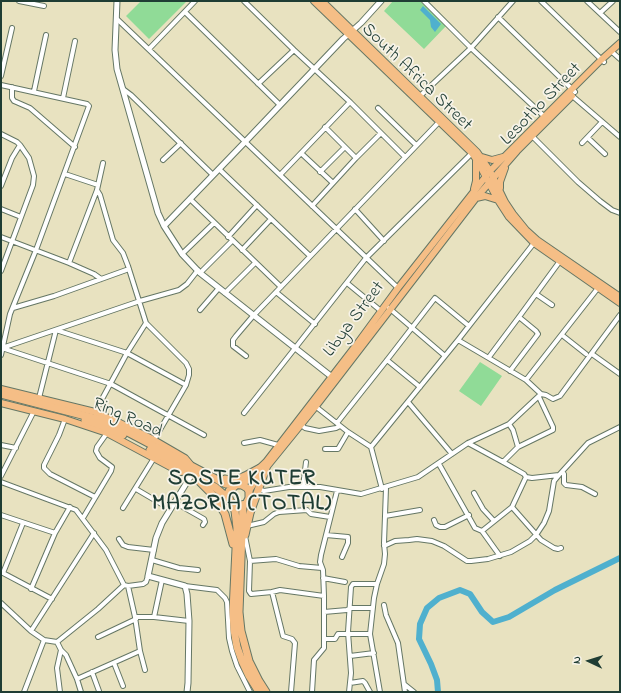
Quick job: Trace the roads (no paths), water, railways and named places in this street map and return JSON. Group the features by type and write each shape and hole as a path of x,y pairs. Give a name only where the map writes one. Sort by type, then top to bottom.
{"highway":[{"name":"Ring Road","path":"1,394 101,420 116,426 222,492 230,501"},
{"name":"Ring Road","path":"1,399 66,414 109,428 191,472 208,475 226,484 239,485"},
{"path":"208,475 233,480 263,468"},
{"path":"242,547 263,468"},
{"path":"191,472 214,496 225,514 229,523 236,554"},
{"path":"230,501 235,505 243,505 248,501 249,491 239,485 229,490 230,501 235,511 236,518 233,611 234,630 237,647 254,691"},
{"path":"243,505 239,612 241,631 252,668 266,692"}],"main road":[{"name":"South Africa Street","path":"314,1 351,32 420,96 490,171 489,180"},
{"name":"South Africa Street","path":"322,1 351,32 441,119 471,145 489,180"},
{"name":"Lesotho Street","path":"490,171 530,135 620,43"},
{"name":"Lesotho Street","path":"612,52 620,48"},
{"name":"Lesotho Street","path":"489,180 506,164 530,135"},
{"path":"498,200 485,196 474,195 479,158 492,160 507,155"},
{"path":"500,192 500,182 506,164"},
{"path":"489,180 500,192 513,214 537,240 620,296"},
{"path":"489,180 498,200 509,217 534,244 620,303"},
{"name":"Libya Street","path":"239,485 263,468 300,424 386,308 398,288 474,195 489,180"},
{"name":"Libya Street","path":"249,491 278,445 314,405 332,376 474,195"},
{"path":"1,389 95,412 154,440 185,458 189,462 191,472 181,472 107,433 65,419 1,403"}],"street":[{"path":"19,1 44,6"},
{"path":"117,1 115,50 117,69 158,213 164,226 182,254 199,272 253,316 332,376"},
{"path":"148,49 195,1"},
{"path":"244,1 350,102 405,158"},
{"path":"164,226 381,1"},
{"path":"424,1 471,48 547,118"},
{"path":"420,96 471,48 513,1"},
{"path":"541,1 602,61"},
{"path":"587,1 620,32"},
{"path":"600,13 613,1"},
{"path":"185,12 280,105"},
{"path":"498,17 602,122 620,137"},
{"path":"117,19 398,288"},
{"path":"1,76 12,28"},
{"path":"34,91 46,35"},
{"path":"63,98 75,41"},
{"path":"258,84 294,50"},
{"path":"612,52 620,59"},
{"path":"1,84 63,98 87,104 89,106 36,250 7,322 1,355"},
{"path":"12,87 12,98 14,101 30,108 75,147"},
{"path":"122,89 131,95 213,175"},
{"path":"280,175 350,102"},
{"path":"378,108 416,146"},
{"path":"246,356 233,346 236,336 253,316 441,119"},
{"path":"582,143 602,122"},
{"path":"325,127 356,158"},
{"path":"1,134 20,145 29,158 34,176 33,185 1,271"},
{"path":"312,206 356,158 381,134"},
{"path":"530,135 578,182 612,210 619,214 620,213"},
{"path":"588,138 605,154"},
{"path":"163,160 181,144"},
{"path":"1,186 12,158 20,145"},
{"path":"320,172 345,147"},
{"path":"301,153 333,183"},
{"path":"244,413 366,258 472,153"},
{"path":"69,263 97,188 103,163"},
{"path":"219,169 310,256"},
{"path":"64,174 97,188 113,240 123,253 146,323 186,363 189,369 186,385 154,440"},
{"path":"190,199 281,287"},
{"path":"228,237 257,205"},
{"path":"1,209 21,217"},
{"path":"355,209 384,241"},
{"path":"242,250 271,219"},
{"path":"182,254 214,223"},
{"path":"1,237 69,263 94,274 101,279"},
{"path":"2,348 10,344 140,301 179,290 232,241"},
{"path":"371,447 446,356 534,244"},
{"path":"489,357 560,261"},
{"path":"225,293 255,263"},
{"path":"13,308 54,296 129,269"},
{"path":"347,283 386,308 446,356"},
{"path":"200,310 219,288"},
{"path":"526,380 598,288"},
{"path":"276,292 315,324"},
{"path":"536,294 552,305"},
{"path":"300,424 305,428 319,431 336,428 435,298 469,326"},
{"path":"258,489 264,491 289,487 320,487 361,494 418,477 468,443 509,424 540,396 544,394 553,399 560,396 620,315"},
{"path":"510,371 538,334 519,317"},
{"path":"1,324 7,322"},
{"path":"95,412 127,353 146,323"},
{"path":"56,330 127,353 186,385"},
{"path":"39,398 56,330"},
{"path":"562,335 586,354"},
{"path":"458,340 526,380 540,396 553,430 518,446 503,462"},
{"path":"2,348 111,384 204,435"},
{"path":"592,354 620,374"},
{"path":"387,360 420,387"},
{"path":"408,402 452,454"},
{"path":"314,405 348,432 371,447 384,488 385,554 384,564 377,584 372,608 370,634 380,692"},
{"path":"1,476 34,411"},
{"path":"65,419 44,468 50,474 95,497"},
{"path":"509,424 513,430 518,446"},
{"path":"384,546 395,541 421,539 432,541 444,546 467,561 477,561 500,556 524,546 536,535 544,523 549,511 554,481 560,473 588,443 620,427"},
{"path":"325,450 338,449 348,432"},
{"path":"83,518 108,477 112,467 100,458 96,451 97,447 107,433"},
{"path":"244,443 260,440 278,445"},
{"path":"468,443 524,474 526,477 532,478 560,473 564,474 564,483 566,485 582,487 595,494"},
{"path":"1,445 16,448"},
{"path":"123,508 154,458"},
{"path":"304,487 306,462"},
{"path":"439,464 475,528 482,531 500,556"},
{"path":"1,603 31,631 44,640 57,642 126,586 143,584 146,582 162,523 191,472"},
{"path":"482,531 512,507 526,477"},
{"path":"1,482 70,507 76,510 83,518 106,550 126,586 136,618 140,651 145,670"},
{"path":"136,489 170,509"},
{"path":"312,692 314,660 324,649 325,639 323,578 320,562 337,491"},
{"path":"474,493 483,509 494,521"},
{"path":"174,502 204,519 203,525"},
{"path":"31,589 55,533 70,507"},
{"path":"512,507 541,540 554,548 561,548"},
{"path":"247,526 264,522 279,512 307,510 311,514 330,517"},
{"path":"385,516 420,510"},
{"path":"1,515 55,533"},
{"path":"434,520 436,525 445,527 469,515"},
{"path":"23,522 2,572 52,599"},
{"path":"31,631 94,533"},
{"path":"326,535 348,537 348,543 342,557"},
{"path":"244,536 250,561 249,593 253,594 280,590 324,596"},
{"path":"119,539 123,545 128,547 154,550"},
{"path":"250,561 276,559 299,566 322,568"},
{"path":"152,560 179,568 198,570"},
{"path":"148,576 185,586 217,590 225,598 227,602 229,638 232,651 237,666 254,691"},
{"path":"323,578 346,582"},
{"path":"154,617 162,580"},
{"path":"349,692 351,587 353,584 377,584"},
{"path":"185,586 189,620 187,692"},
{"path":"272,592 283,636 294,641 295,643 291,692"},
{"path":"384,605 386,615 398,643 406,692"},
{"path":"324,612 347,610 350,608 372,608"},
{"path":"98,637 136,618 154,617 189,620"},
{"path":"325,639 335,639 338,634 370,634"},
{"path":"24,692 44,640"},
{"path":"57,642 61,650 66,655 81,692"},
{"path":"60,692 57,668 61,650"},
{"path":"77,679 140,651"},
{"path":"350,656 374,653"},
{"path":"114,663 123,686"},
{"path":"92,672 100,691"},
{"path":"350,683 363,681 370,692"},
{"path":"404,684 414,692"}],"water":[{"path":"423,6 441,24 435,32 431,27 430,20 420,10"}],"waterway":[{"path":"438,692 437,680 419,639 420,624 427,608 439,598 460,590 470,594 482,612 493,622 509,617 555,590 620,558"}],"district":[{"name":"SOSTE KUTER MAZORIA (TOTAL)","path":"242,492"}]}
